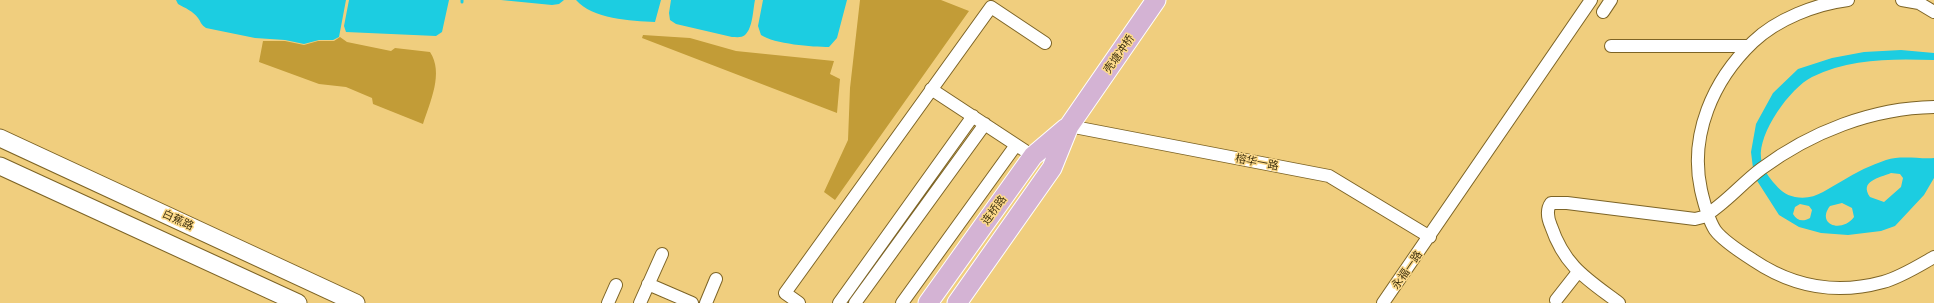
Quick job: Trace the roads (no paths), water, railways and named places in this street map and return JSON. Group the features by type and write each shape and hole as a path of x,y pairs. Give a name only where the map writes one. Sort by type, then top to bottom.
{"main road":[{"name":"壳塘冲桥","path":"1082,107 1156,0"},
{"name":"连桥路","path":"957,303 1052,168 1069,126 1082,107"},
{"name":"连桥路","path":"928,303 1033,156 1069,126"},
{"name":"白蕉路","path":"0,138 356,303"},
{"path":"0,166 298,303"}],"street":[{"name":"永福一路","path":"1384,303 1430,238 1591,0"},
{"path":"1602,12 1611,0"},
{"path":"1848,0 1832,2 1805,11 1778,24 1749,46 1734,63 1718,87 1705,114 1698,144 1698,173 1709,214 1716,230 1738,250 1764,268 1792,282 1824,288 1856,288 1884,282 1911,270 1934,256"},
{"path":"1902,0 1929,6"},
{"path":"799,303 784,293 991,7 1045,43"},
{"path":"1611,46 1749,46"},
{"path":"931,89 1033,156"},
{"path":"1619,303 1578,272 1557,245 1549,220 1548,211 1551,203 1559,202 1695,219 1709,214 1777,159 1821,133 1854,120 1889,112 1934,107"},
{"path":"839,303 973,116"},
{"path":"855,303 985,124"},
{"name":"榕华一路","path":"1069,126 1329,176 1430,238"},
{"path":"902,303 1016,144"},
{"path":"640,303 662,254"},
{"path":"1556,300 1578,272"},
{"path":"706,303 716,279"},
{"path":"648,284 692,303"},
{"path":"608,303 616,285"}],"water":[{"path":"176,0 346,0 339,37 333,40 319,40 304,44 285,40 255,38 206,28 202,25 194,13 178,4"},
{"path":"349,0 449,0 442,32 436,36 346,32 344,26"},
{"path":"501,0 564,0 559,4 552,5"},
{"path":"576,0 661,0 655,22 612,18 592,11"},
{"path":"671,0 755,0 748,32 741,37 732,37 676,24 670,20 669,13"},
{"path":"763,0 847,0 837,38 829,47 804,46 784,43 761,35 758,26"},
{"path":"1901,50 1934,53 1934,60 1887,60 1857,63 1827,71 1812,77 1803,83 1785,101 1777,112 1765,136 1761,148 1761,158 1769,177 1783,192 1791,196 1802,198 1820,194 1864,169 1880,162 1904,157 1934,158 1934,178 1924,195 1895,226 1881,231 1848,235 1821,233 1799,227 1779,215 1754,176 1751,152 1756,124 1773,93 1798,69 1832,58 1864,52","holes":["1891,173 1900,174 1903,178 1901,187 1884,202 1870,197 1867,192 1867,187 1869,184 1872,181","1842,203 1852,208 1854,217 1843,225 1832,225 1826,218 1826,212 1830,206","1800,204 1809,206 1812,210 1810,218 1805,220 1796,218 1793,214 1795,207"]}]}
